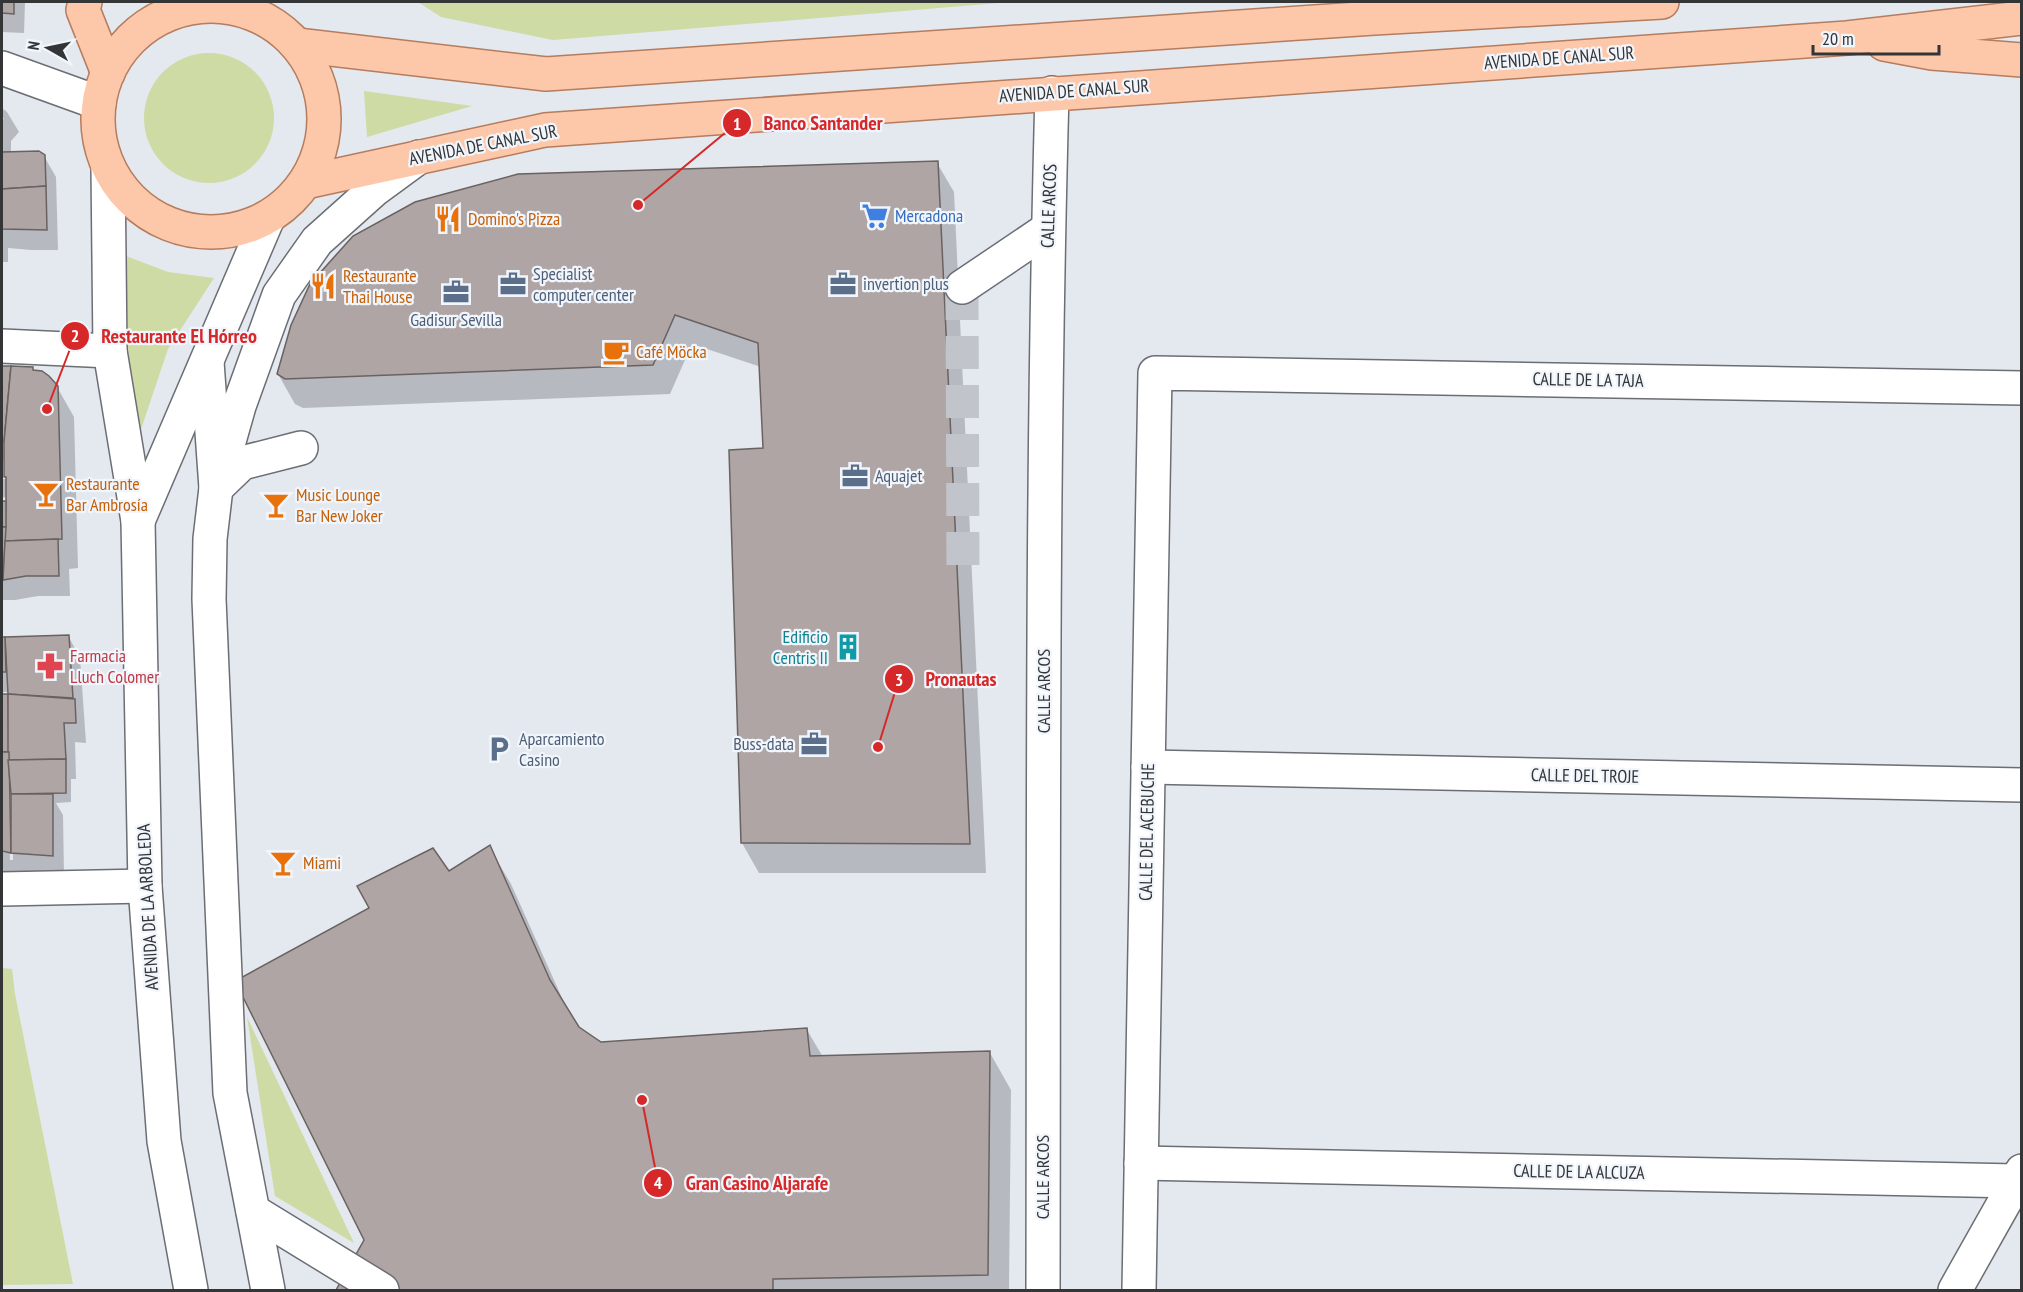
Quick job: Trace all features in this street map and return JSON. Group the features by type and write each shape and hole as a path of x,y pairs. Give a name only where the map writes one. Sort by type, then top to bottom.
{"main road":[{"path":"85,2 83,10 104,88 99,138 108,167 142,211 185,231 233,232 268,218 306,182 324,135 320,86 297,45 271,23 245,6 180,10 153,22 128,42 104,88"},
{"path":"297,45 546,74 1374,18 1662,2"},
{"path":"1847,38 2022,18"},
{"path":"1847,38 1932,53 2022,60"},
{"name":"AVENIDA DE CANAL SUR","path":"306,182 545,129 1847,38"}],"street":[{"path":"2,68 104,88"},
{"name":"CALLE ARCOS","path":"1043,1290 1048,229 1052,93"},
{"path":"268,1290 229,1082 209,598 210,539 216,488 239,406 279,295 318,241 374,190 419,157"},
{"name":"AVENIDA DE LA ARBOLEDA","path":"108,167 110,351 138,521 145,886 164,1141 191,1290"},
{"path":"138,521 268,218"},
{"path":"962,287 1048,229"},
{"path":"2,346 110,351"},
{"path":"207,362 216,488"},
{"name":"CALLE DE LA TAJA","path":"1155,373 2022,388"},
{"name":"CALLE DEL ACEBUCHE","path":"1138,1290 1155,373"},
{"path":"216,488 242,463 301,448 259,444 247,434 239,406"},
{"name":"CALLE DEL TROJE","path":"1148,767 2022,785"},
{"path":"2,889 145,886"},
{"name":"CALLE DE LA ALCUZA","path":"1141,1163 2019,1176"},
{"path":"1955,1290 2019,1176"},
{"path":"253,1211 382,1290"}],"green space":[{"path":"418,2 1011,2 553,40 441,17"},
{"path":"209,53 234,58 255,72 269,93 274,118 269,143 255,164 234,178 209,183 184,178 163,164 149,143 144,118 149,93 163,72 184,58"},
{"path":"364,91 472,106 367,137"},
{"path":"126,256 168,272 214,278 168,349 136,444 128,348"},
{"path":"2,968 12,969 15,994 73,1284 2,1285"},
{"path":"247,1017 354,1243 275,1196"}],"building":[{"path":"2,2 14,2 14,14 2,13"},
{"path":"39,151 45,155 46,186 2,189 2,152"},
{"name":"Edificio Centris II","path":"938,161 970,844 741,843 729,450 763,448 758,343 675,315 653,365 285,379 277,374 291,325 310,284 353,236 415,202 518,174"},
{"path":"46,186 47,230 2,229 2,189"},
{"path":"2,366 11,366 4,442 2,442"},
{"path":"11,366 33,367 33,370 42,371 49,376 58,386 62,539 5,541 4,442"},
{"path":"2,501 6,501 6,527 2,527"},
{"path":"2,527 6,527 3,580 2,580"},
{"path":"58,539 59,576 26,576 3,580 5,541"},
{"path":"69,635 73,698 8,694 5,637"},
{"path":"2,637 5,637 6,672 2,672"},
{"path":"2,694 8,694 9,752 2,752"},
{"path":"8,694 75,699 76,723 64,723 66,759 8,760"},
{"path":"2,752 9,752 11,853 2,851"},
{"path":"66,759 66,793 11,794 8,760"},
{"path":"11,794 53,794 53,856 11,853"},
{"path":"490,845 550,980 579,1027 601,1042 807,1028 810,1056 990,1051 988,1275 773,1279 773,1290 336,1290 364,1240 235,981 369,908 357,886 433,848 449,871"}],"tunnel":[{"path":"962,287 963,579"}],"place":[{"name":"Banco Santander","path":"638,205"},
{"name":"Mercadona","path":"875,216"},
{"name":"Domino's Pizza","path":"448,219"},
{"name":"Specialist computer center","path":"513,284"},
{"name":"invertion plus","path":"843,284"},
{"name":"Restaurante Thai House","path":"323,286"},
{"name":"Gadisur Sevilla","path":"456,292"},
{"name":"Café Möcka","path":"616,352"},
{"name":"Restaurante El Hórreo","path":"47,409"},
{"name":"Aquajet","path":"855,476"},
{"name":"Restaurante Bar Ambrosía","path":"46,494"},
{"name":"Music Lounge Bar New Joker","path":"276,505"},
{"name":"Edificio Centris II","path":"848,647"},
{"name":"Farmacia Lluch Colomer","path":"50,666"},
{"name":"Buss-data","path":"814,744"},
{"name":"Pronautas","path":"878,747"},
{"name":"Aparcamiento Casino","path":"499,749"},
{"name":"Miami","path":"283,863"},
{"name":"Gran Casino Aljarafe","path":"642,1100"}]}
